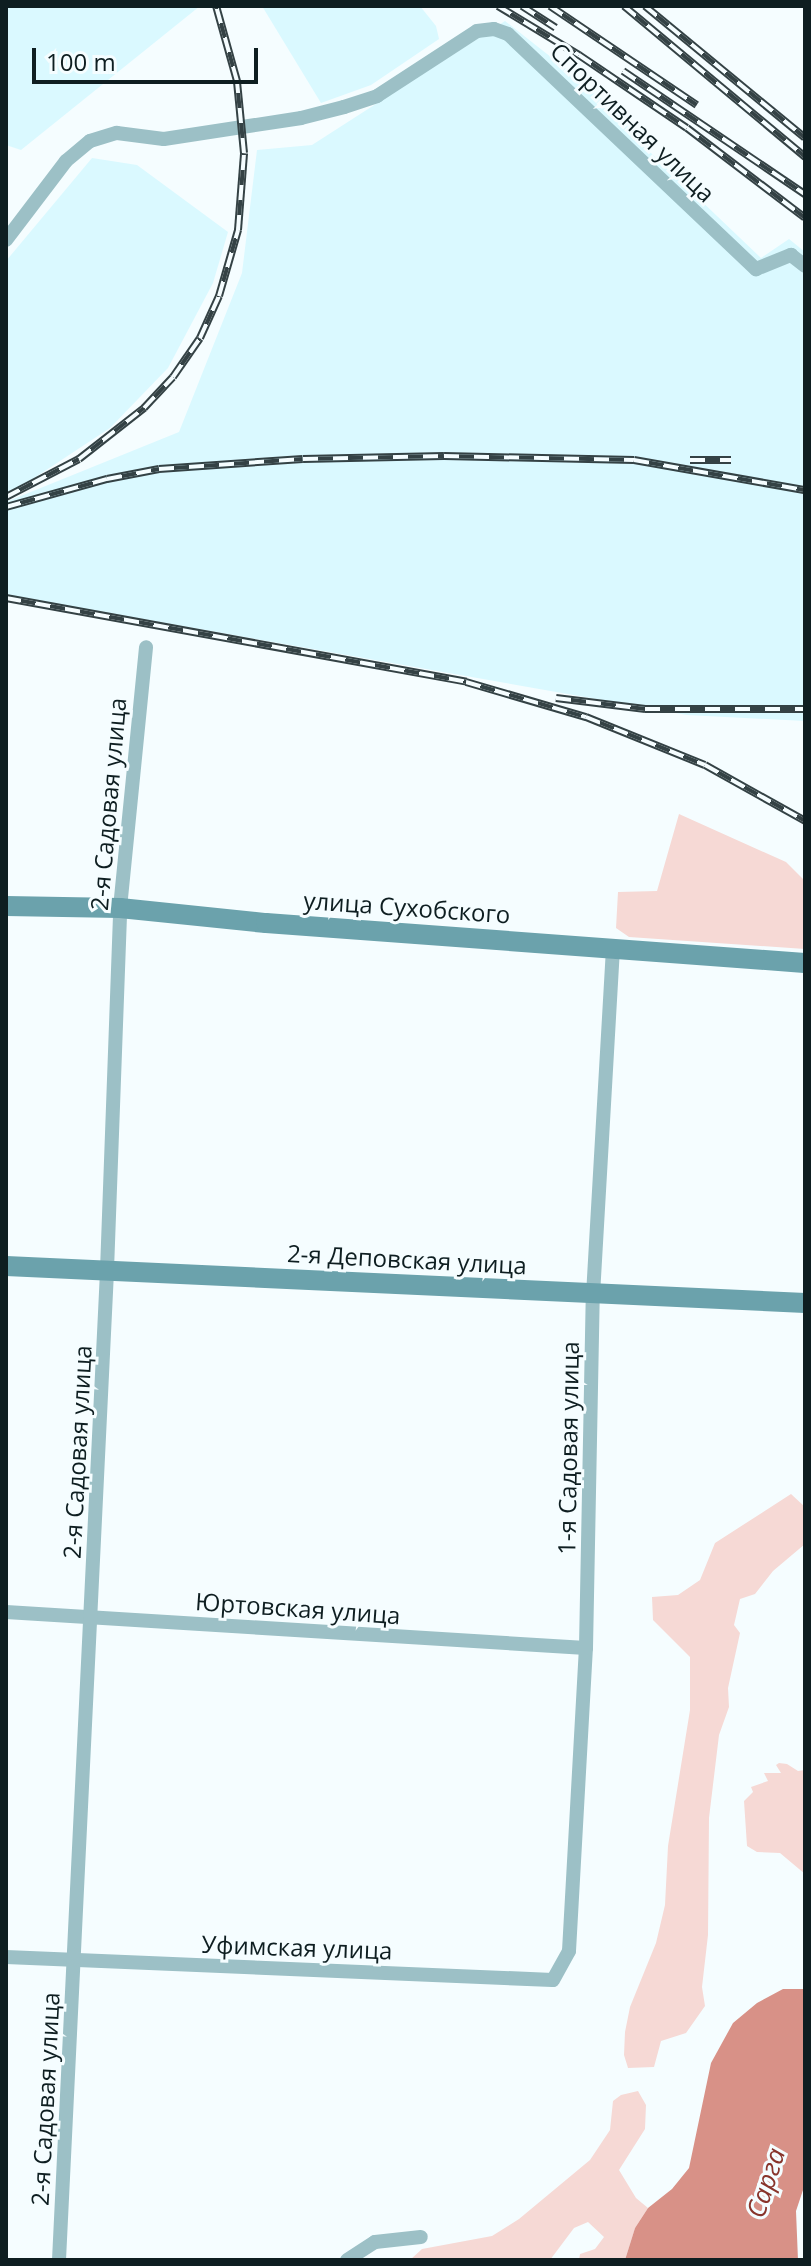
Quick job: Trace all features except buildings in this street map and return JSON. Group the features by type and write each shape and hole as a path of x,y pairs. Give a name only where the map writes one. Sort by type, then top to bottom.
{"street":[{"name":"Спортивная улица","path":"6,240 66,161 90,141 117,133 164,139 301,118 344,107 377,96 477,31 494,29 508,34 756,269 791,255 805,266"},
{"name":"2-я Садовая улица","path":"59,2260 107,1270 120,908 146,647"},
{"name":"улица Сухобского","path":"6,906 120,908 266,923 805,963"},
{"name":"1-я Садовая улица","path":"569,1951 586,1648 593,1295 613,947"},
{"name":"2-я Деповская улица","path":"6,1266 805,1303"},
{"name":"Юртовская улица","path":"6,1612 586,1648"},
{"name":"Уфимская улица","path":"6,1957 553,1980 569,1951"},
{"path":"347,2260 375,2242 421,2237"}],"shaded area":[{"path":"6,6 200,6 21,150 6,145"},
{"path":"262,6 420,6 436,26 439,39 371,85 321,103"},
{"path":"505,21 594,91 627,123 629,132 761,258 789,239 805,252 805,721 687,715 6,595 6,502 179,432 242,273 257,150 312,145"},
{"path":"92,158 137,165 228,232 213,283 168,368 110,428 19,488 6,492 6,261"},
{"path":"679,814 786,862 805,881 805,949 629,937 616,928 618,892 657,891"},
{"path":"791,1494 805,1507 805,1544 773,1571 755,1594 740,1599 734,1625 740,1633 728,1688 729,1707 719,1735 709,1818 708,1935 702,1987 705,2006 686,2033 661,2041 654,2067 628,2068 624,2055 625,2032 630,2007 656,1943 665,1905 668,1846 690,1710 690,1657 653,1620 652,1597 678,1595 700,1580 715,1543"},
{"path":"779,1763 798,1771 805,1770 805,1874 780,1853 757,1852 747,1846 744,1801 753,1792 751,1787 768,1781 764,1773 781,1773 776,1765"},
{"path":"638,2091 646,2105 645,2129 619,2170 636,2198 648,2208 635,2228 625,2260 579,2260 580,2254 595,2249 604,2237 588,2222 574,2228 550,2260 410,2260 422,2249 492,2236 519,2219 590,2160 610,2130 613,2101 621,2095"}],"water":[{"name":"Сарга","path":"783,1989 805,1989 805,2184 796,2211 798,2260 625,2260 635,2228 648,2208 672,2189 689,2168 711,2063 733,2023 757,2003"}],"railway":[{"path":"6,497 79,459 144,408 173,377 200,338 219,296 238,230 244,153 237,81 216,6"},
{"path":"498,6 579,55 687,128 805,218"},
{"path":"522,6 556,28"},
{"path":"550,6 697,105"},
{"path":"624,6 805,157"},
{"path":"645,6 805,138"},
{"path":"623,71 805,194"},
{"path":"6,507 107,479 159,469 303,459 444,456 634,460 805,490"},
{"path":"690,460 731,460"},
{"path":"6,598 466,682 586,717 705,765 805,821"},
{"path":"556,698 645,709 805,709"}]}
